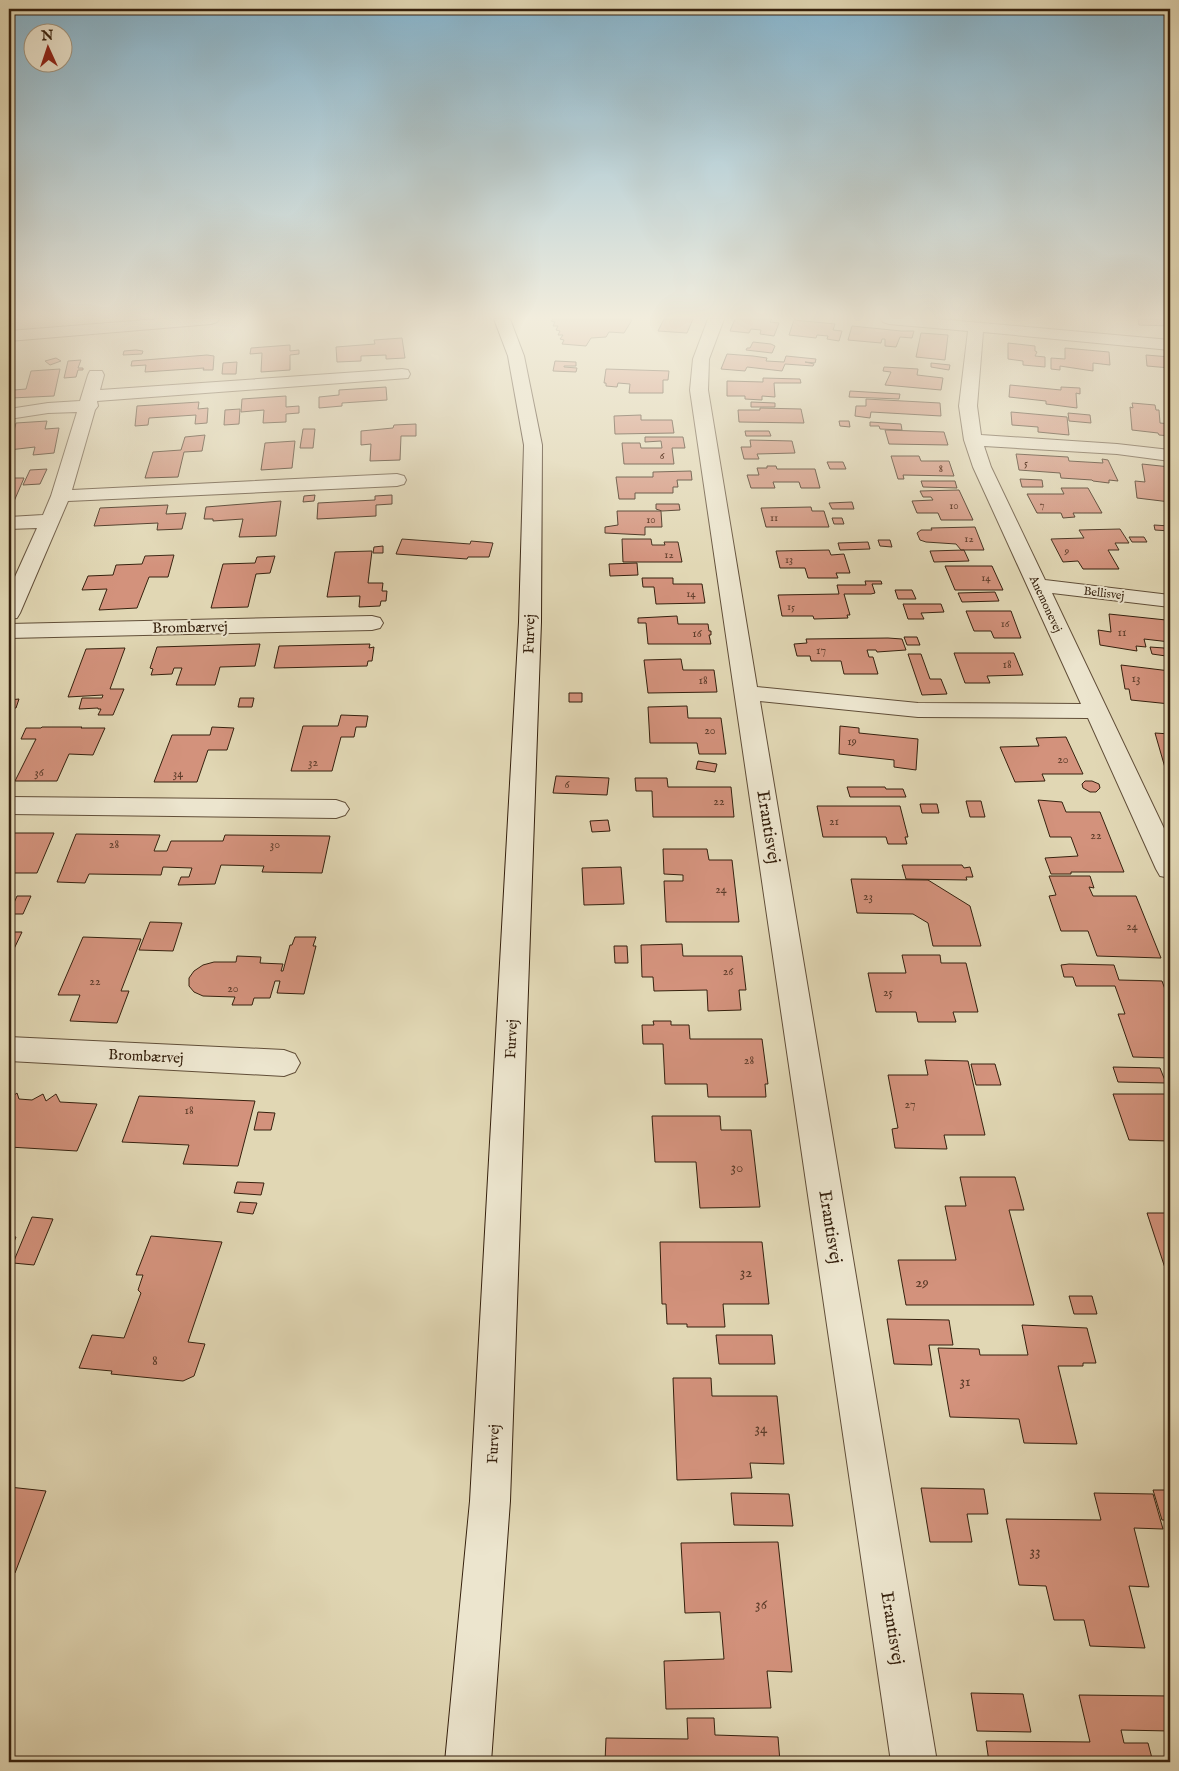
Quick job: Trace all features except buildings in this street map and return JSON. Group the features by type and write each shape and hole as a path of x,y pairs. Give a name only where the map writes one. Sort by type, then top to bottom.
{"street":[{"path":"9,414 86,402"},
{"path":"9,613 61,496 90,402"},
{"name":"Furvej","path":"468,1762 490,1502 530,622 533,445 526,402"},
{"name":"Erantisvej","path":"701,402 914,1762"},
{"name":"Anemonevej","path":"968,402 973,440 982,467 1170,869"},
{"path":"973,440 1170,455"},
{"path":"61,496 398,480"},
{"path":"9,523 51,521"},
{"name":"Bellisvej","path":"1037,585 1170,601"},
{"name":"Brombærvej","path":"9,631 372,623"},
{"path":"748,693 918,710 1096,711"},
{"path":"9,805 336,809"},
{"name":"Brombærvej","path":"9,1049 284,1062"}]}
